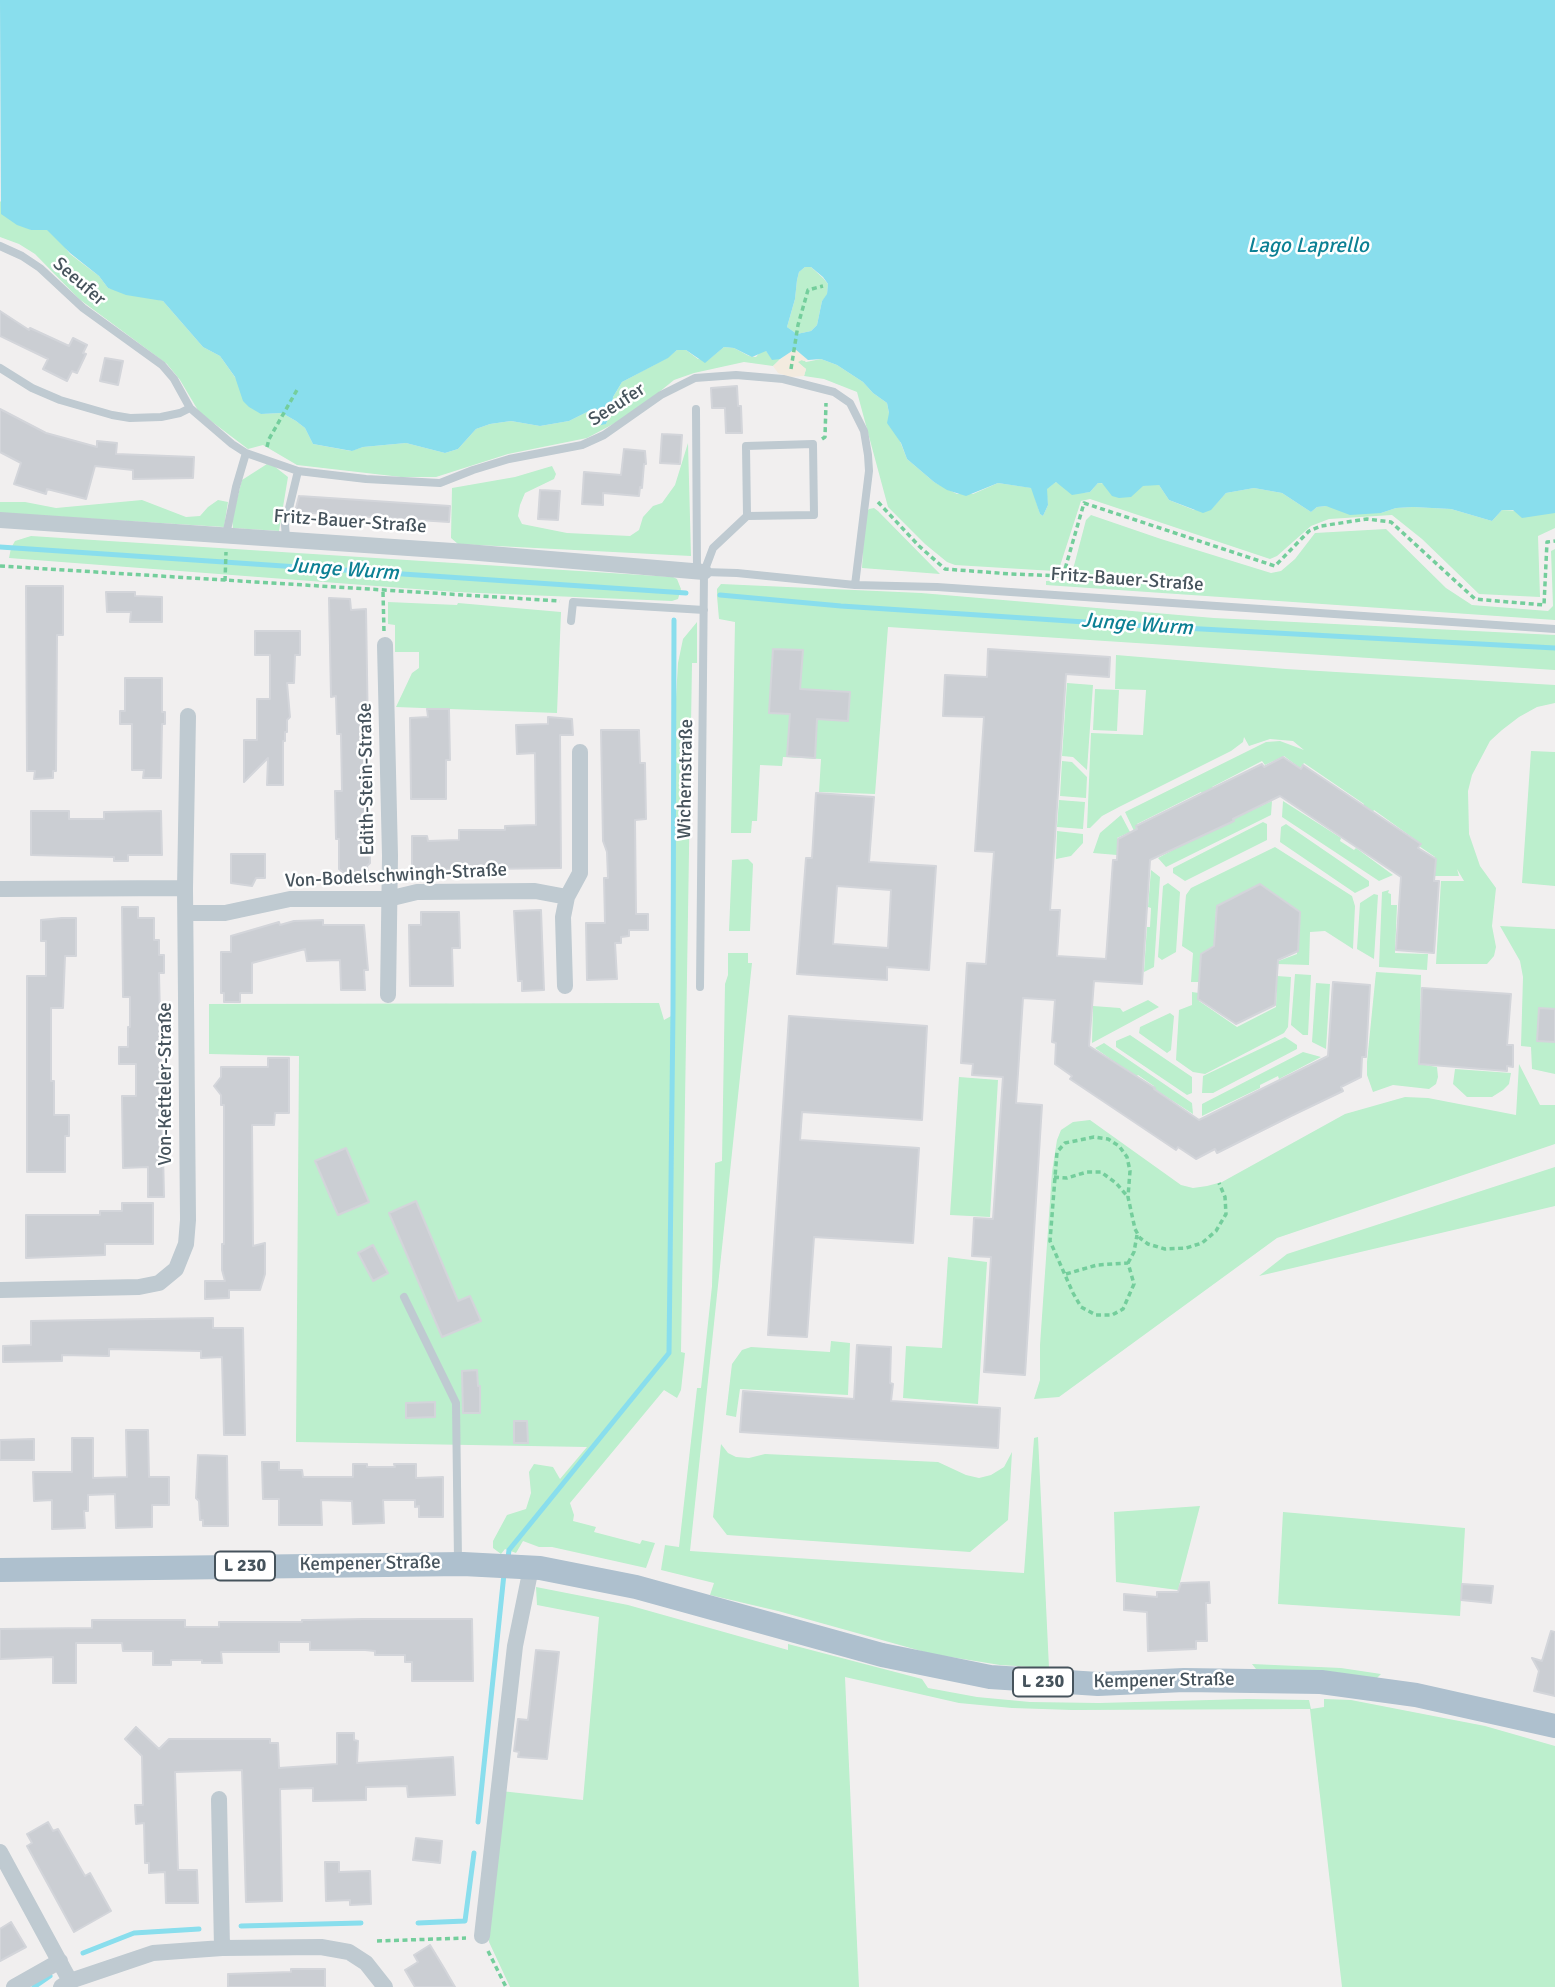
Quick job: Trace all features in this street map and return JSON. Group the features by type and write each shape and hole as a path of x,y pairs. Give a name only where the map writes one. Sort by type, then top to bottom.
{"main road":[{"name":"Kempener Straße","path":"0,1570 458,1564 535,1568 636,1587 882,1655 990,1677 1098,1684 1184,1680 1321,1682 1416,1695 1555,1726"}],"street":[{"name":"Fritz-Bauer-Straße","path":"0,520 226,543 286,538 701,572"},
{"name":"Edith-Stein-Straße","path":"385,645 390,856 387,995"},
{"name":"Von-Ketteler-Straße","path":"0,1290 139,1287 159,1283 176,1269 186,1244 188,716"},
{"path":"565,986 563,917 567,897 580,873 580,752"},
{"path":"0,889 186,888"},
{"name":"Von-Bodelschwingh-Straße","path":"186,913 225,913 290,899 388,898 417,892 522,891 567,897"},
{"path":"482,1936 515,1646 535,1568"},
{"path":"219,1799 222,1948"},
{"path":"0,1852 60,1961 65,1984 153,1953 222,1948 321,1947 349,1952 366,1963 385,1987"},
{"path":"14,1987 60,1961"}],"lane":[{"name":"Seeufer","path":"0,246 40,268 83,308 162,365 174,379 190,408 214,430 246,453 298,471 366,479 440,483 509,459 582,445 604,435 670,390 695,378 736,375 783,380 834,391 850,403 864,431 869,471 855,585"},
{"path":"0,368 32,388 51,396 113,415 130,418 161,417 190,408"},
{"path":"696,409 701,572"},
{"path":"701,572 713,548 747,516 814,515 813,444 746,446 747,516"},
{"path":"226,543 236,487 246,453"},
{"path":"286,538 285,525 298,471"},
{"name":"Fritz-Bauer-Straße","path":"701,572 855,585 937,587 1555,629"},
{"name":"Wichernstraße","path":"700,987 704,610 701,572"},
{"path":"571,621 573,602 704,610"},
{"path":"404,1297 456,1403 458,1564"}],"path":[{"path":"793,357 798,325 808,290 823,286"},
{"path":"269,439 298,390"},
{"path":"813,444 825,437 827,390"},
{"path":"866,497 874,498 919,547 946,569 1011,574 1063,576 1084,503 1275,566 1309,531 1321,526 1367,519 1391,522 1475,599 1544,605 1548,542 1555,541"},
{"path":"225,581 226,543"},
{"path":"0,566 573,602"},
{"path":"383,592 385,645"},
{"path":"1086,1138 1108,1139 1119,1146 1127,1157 1130,1171 1128,1197 1136,1231 1134,1252 1128,1263 1134,1284 1123,1309 1112,1315 1096,1315 1082,1307 1073,1293 1050,1241 1057,1152 1065,1143 1086,1138"},
{"path":"1054,1177 1067,1178 1087,1172 1101,1172 1116,1183 1128,1197"},
{"path":"1136,1231 1148,1244 1165,1249 1186,1248 1202,1243 1216,1231 1226,1214 1225,1197 1219,1183"},
{"path":"1066,1274 1097,1265 1128,1263"},
{"path":"377,1941 482,1936 506,1987"}],"green space":[{"path":"0,201 31,230 47,229 70,254 99,276 108,288 163,301 203,347 220,356 261,414 282,413 296,421 305,428 313,444 351,451 363,447 406,443 445,453 458,449 476,429 490,424 511,421 540,426 569,421 589,411 606,424 613,397 622,382 677,350 686,350 698,359 708,360 724,347 756,357 761,351 766,351 772,359 780,359 773,366 744,362 694,373 674,380 632,414 587,438 508,454 436,477 401,477 297,465 263,445 248,449 199,412 167,364 79,299 35,254 0,237"},
{"path":"805,267 811,267 828,284 827,295 822,301 817,325 811,331 797,334 787,327 799,272"},
{"path":"802,359 806,362 821,359 837,365 863,382 887,403 907,459 934,482 957,494 973,494 998,483 1032,488 1043,516 1048,505 1046,489 1056,482 1082,493 1090,492 1098,483 1159,485 1169,500 1194,510 1214,506 1226,493 1254,488 1282,493 1311,512 1317,507 1326,506 1381,513 1396,508 1413,507 1451,509 1492,521 1502,510 1555,513 1555,528 1538,536 1540,597 1479,594 1422,539 1392,515 1329,519 1311,526 1270,559 1090,499 1081,501 1060,566 1054,571 955,565 947,562 925,544 888,507 857,392 824,379 804,376 806,369 797,362"},
{"path":"688,443 691,556 458,544 451,538 452,488 515,477 552,466 556,474 554,479 525,493 518,516 522,524 567,533 630,536 639,530 643,517 653,506 662,503 675,485"},
{"path":"267,464 288,477 279,531 233,528 232,519 242,480"},
{"path":"142,500 186,517 200,516 218,500 228,502 224,527 0,513 0,502 25,502 56,508"},
{"path":"874,508 940,574 862,568 865,514"},
{"path":"1091,515 1271,573 1281,571 1295,559 1315,533 1386,529 1446,588 1472,605 1548,611 1553,606 1551,551 1555,549 1555,620 1046,585 1046,581 1067,580 1071,577 1086,520"},
{"path":"31,536 673,577 677,579 681,589 678,599 672,601 455,592 9,558 15,541"},
{"path":"721,584 921,593 1214,618 1555,635 1555,670 888,627 875,794 819,792 821,759 783,757 782,766 760,765 757,821 752,821 751,833 731,833 735,622 719,619 717,589"},
{"path":"388,602 458,603 561,612 557,713 396,707 412,673 419,668 419,652 395,652 395,625 388,624"},
{"path":"697,622 697,663 692,663 681,1352 685,1353 681,1390 677,1398 664,1390 570,1503 573,1521 596,1527 594,1532 640,1544 642,1540 655,1543 646,1568 552,1547 539,1547 523,1541 516,1553 505,1549 501,1554 493,1548 493,1541 507,1515 526,1509 531,1493 529,1472 534,1464 553,1467 560,1479 587,1447 296,1442 299,1056 209,1054 209,1004 659,1003 664,1020 673,1015 673,749 678,663 683,639"},
{"path":"1116,655 1286,669 1555,685 1555,703 1537,707 1519,717 1490,741 1472,775 1468,791 1469,834 1480,866 1496,888 1492,926 1496,947 1494,956 1487,964 1436,964 1441,881 1464,881 1457,869 1459,876 1435,876 1435,857 1419,846 1420,843 1374,810 1371,814 1362,808 1364,804 1304,763 1300,768 1284,756 1265,765 1262,761 1212,787 1213,792 1204,796 1201,792 1137,824 1139,828 1134,831 1125,812 1266,742 1280,741 1304,750 1293,741 1270,739 1249,746 1244,737 1243,742 1231,751 1102,816 1087,828 1091,733 1143,735 1146,690 1115,689"},
{"path":"1067,683 1093,685 1087,770 1073,757 1062,756"},
{"path":"1095,689 1119,690 1117,731 1093,730"},
{"path":"1531,751 1555,752 1555,886 1522,883"},
{"path":"1062,761 1072,762 1087,777 1086,798 1060,796"},
{"path":"1059,800 1085,802 1083,829 1057,827"},
{"path":"1272,801 1271,815 1166,867 1158,858 1216,827 1218,829"},
{"path":"1283,801 1393,875 1379,881 1282,817"},
{"path":"1121,815 1130,832 1117,838 1117,855 1093,853 1100,833"},
{"path":"1263,822 1267,824 1267,840 1185,881 1173,873 1173,868"},
{"path":"1286,824 1369,881 1369,886 1355,893 1280,842 1281,827"},
{"path":"1057,831 1083,834 1083,843 1071,856 1056,859"},
{"path":"1275,847 1352,896 1355,906 1353,949 1325,931 1310,932 1309,965 1276,964 1297,954 1300,915 1259,888 1216,909 1214,949 1201,955 1199,982 1191,982 1193,953 1182,946 1186,895 1191,888"},
{"path":"748,859 753,864 750,931 729,931 732,860"},
{"path":"1151,870 1160,877 1154,967 1144,972 1147,927 1150,927 1151,908 1148,907"},
{"path":"1168,883 1180,892 1176,952 1162,960 1158,957 1163,886"},
{"path":"1389,890 1391,905 1397,905 1395,953 1428,954 1427,970 1379,967 1382,892"},
{"path":"1374,894 1378,895 1374,959 1357,949 1360,903"},
{"path":"1500,926 1555,929 1555,1074 1532,1069 1531,1047 1521,1046 1523,977 1520,961"},
{"path":"728,953 748,953 748,963 752,963 690,1551 1024,1573 1034,1438 1038,1437 1049,1668 1000,1665 932,1654 710,1595 714,1583 661,1570 665,1545 679,1547 697,1388 701,1388 712,1286 715,1163 722,1161 725,984 728,975"},
{"path":"1376,972 1421,975 1419,1064 1437,1067 1438,1077 1436,1084 1429,1089 1393,1085 1373,1092 1367,1075 1367,1062"},
{"path":"1295,974 1311,975 1308,1035 1303,1035 1291,1025"},
{"path":"1277,976 1291,977 1288,1027 1284,1033 1205,1074 1193,1072 1176,1060 1179,1010 1192,1005 1192,992 1199,993 1199,1001 1237,1027 1276,1007"},
{"path":"1316,983 1330,984 1326,1049 1312,1042"},
{"path":"1148,1000 1159,1007 1092,1043 1093,1006 1120,1008 1123,1012"},
{"path":"1170,1013 1174,1016 1171,1050 1167,1053 1139,1033 1140,1027"},
{"path":"1130,1035 1192,1077 1192,1093 1187,1095 1116,1047 1116,1041"},
{"path":"1285,1037 1297,1045 1297,1049 1213,1093 1202,1093 1203,1076"},
{"path":"1104,1043 1192,1103 1193,1114 1095,1048"},
{"path":"1303,1052 1321,1057 1202,1116 1202,1104"},
{"path":"1519,1064 1540,1105 1555,1105 1555,1144 1277,1238 1059,1397 1034,1399 1040,1380 1052,1172 1061,1130 1073,1122 1090,1120 1181,1185 1193,1188 1207,1186 1222,1182 1345,1114 1405,1097 1428,1098 1516,1115"},
{"path":"1455,1069 1511,1073 1509,1084 1492,1097 1467,1097 1453,1084"},
{"path":"959,1077 998,1080 990,1217 950,1215"},
{"path":"1555,1167 1555,1206 1259,1276 1287,1254"},
{"path":"948,1257 987,1262 978,1404 903,1398 906,1346 942,1348"},
{"path":"831,1341 850,1343 848,1395 740,1389 736,1417 726,1415 732,1364 742,1350 751,1347 830,1352"},
{"path":"721,1444 728,1453 736,1457 749,1458 765,1454 938,1462 979,1478 1004,1467 1012,1452 1008,1520 970,1552 727,1535 713,1517"},
{"path":"1200,1506 1178,1590 1116,1582 1114,1512"},
{"path":"1283,1512 1465,1528 1460,1616 1278,1604"},
{"path":"536,1587 628,1605 788,1650 788,1644 922,1679 928,1688 977,1697 1030,1702 1099,1703 1309,1700 1311,1709 1324,1707 1324,1699 1351,1700 1485,1726 1555,1746 1555,1987 1342,1987 1310,1709 1012,1708 959,1703 845,1677 859,1987 510,1987 489,1942 488,1913 501,1791 583,1800 599,1617 537,1605"},
{"path":"1252,1664 1341,1668 1381,1674 1377,1678 1256,1669"}],"sand":[{"path":"795,349 808,360 798,362 806,369 804,376 790,377 778,373 773,366"}],"water":[{"name":"Lago Laprello","path":"0,0 1555,0 1555,513 1522,518 1513,510 1502,510 1492,521 1451,509 1413,507 1350,515 1326,506 1317,507 1311,512 1282,493 1254,488 1226,493 1211,510 1203,513 1169,500 1159,485 1143,486 1131,497 1119,498 1112,496 1102,483 1098,483 1090,492 1072,495 1056,482 1047,489 1048,505 1043,516 1031,488 998,483 966,496 947,490 934,482 907,459 901,443 887,423 887,403 863,382 837,365 821,359 808,360 795,349 780,359 772,360 766,351 752,357 734,348 724,347 705,363 686,350 677,350 668,358 622,382 613,397 606,424 601,425 596,421 594,413 589,411 569,421 540,426 511,421 490,424 476,429 458,449 445,453 406,443 363,447 352,451 313,444 305,428 296,421 282,413 261,414 249,407 243,401 235,377 220,356 203,347 163,301 126,295 108,288 99,276 47,230 31,230 17,225 1,214","holes":["805,267 811,267 828,284 827,294 822,301 817,325 811,331 797,334 787,327 799,272"]}],"building":[{"path":"0,311 29,330 30,328 69,346 73,338 87,345 77,373 72,371 67,381 43,369 48,359 0,336"},
{"path":"105,358 123,361 118,385 100,381"},
{"path":"737,386 742,433 726,433 725,408 712,408 711,388"},
{"path":"0,409 46,433 97,447 97,441 117,443 116,454 194,457 193,478 133,479 133,470 95,466 86,499 47,489 46,494 14,484 21,463 0,452"},
{"path":"662,434 682,435 680,464 660,463"},
{"path":"624,449 645,451 646,464 639,496 603,493 603,505 582,504 584,472 621,475"},
{"path":"540,490 560,491 558,520 538,519"},
{"path":"299,496 450,506 449,522 295,512"},
{"path":"26,586 63,586 63,635 57,635 56,771 53,771 53,778 34,779 35,771 27,771"},
{"path":"106,592 135,592 135,596 162,597 162,622 130,622 131,612 107,612"},
{"path":"329,598 350,599 351,610 366,609 370,863 367,866 368,875 357,875 352,880 339,869 339,839 336,839 335,791 342,791 341,734 337,734 336,696 331,697"},
{"path":"255,631 300,631 300,655 295,655 294,683 287,683 290,717 283,741 283,785 267,785 268,758 244,782 244,740 257,740 257,699 270,699 270,655 255,655"},
{"path":"773,649 803,650 800,689 850,692 848,721 817,719 815,758 787,756 790,714 769,713"},
{"path":"988,649 1110,657 1109,677 1066,674 1050,910 1060,910 1057,956 1106,959 1113,860 1117,860 1118,839 1137,829 1136,826 1262,764 1264,767 1283,757 1301,769 1303,765 1421,844 1418,848 1436,859 1434,881 1439,881 1434,953 1396,950 1401,877 1280,796 1233,819 1234,821 1150,860 1142,984 1094,981 1089,1046 1199,1120 1328,1056 1333,982 1370,985 1366,1057 1362,1057 1361,1077 1341,1087 1343,1091 1217,1153 1215,1149 1196,1159 1178,1147 1176,1150 1070,1079 1072,1076 1055,1064 1056,1043 1052,1042 1055,1000 1023,998 1016,1103 1042,1105 1025,1375 984,1372 991,1257 972,1256 974,1218 993,1219 1003,1077 972,1075 973,1064 961,1063 967,963 986,964 994,852 975,851 984,717 943,716 945,675 987,677"},
{"path":"125,678 162,678 162,712 165,712 165,724 162,724 161,778 143,778 144,770 132,770 132,724 120,724 120,711 125,711"},
{"path":"427,709 449,709 450,760 446,760 446,799 411,799 410,718 428,717"},
{"path":"548,717 572,719 573,735 560,735 561,868 412,870 412,836 427,836 428,841 459,840 459,830 505,830 505,826 536,825 535,753 517,754 516,725 548,724"},
{"path":"601,730 639,730 640,763 645,763 646,819 635,820 636,914 648,914 648,930 629,930 629,936 621,937 621,943 615,943 617,979 587,980 586,923 605,923 604,878 608,878 607,852 603,841"},
{"path":"816,793 874,797 869,862 936,866 929,970 887,967 887,980 797,974 806,858 812,858","holes":["837,886 891,890 888,948 833,944"]},
{"path":"31,811 69,811 69,819 104,819 104,812 161,811 162,855 128,855 128,861 114,861 114,857 31,855"},
{"path":"231,854 265,854 265,878 256,878 252,886 231,883"},
{"path":"1260,884 1300,912 1298,951 1278,960 1275,1005 1236,1024 1198,999 1201,954 1214,946 1217,906"},
{"path":"122,907 138,907 138,918 154,918 154,940 159,940 159,955 164,955 164,973 159,973 164,1197 148,1197 148,1167 123,1168 122,1096 136,1096 136,1064 119,1064 119,1047 128,1047 130,1027 130,997 123,997"},
{"path":"541,910 544,990 522,991 522,981 518,981 514,911"},
{"path":"421,912 459,912 460,948 452,948 453,986 410,986 409,925 421,925"},
{"path":"76,918 76,956 65,956 63,1008 51,1008 54,1115 69,1115 69,1136 65,1136 65,1172 27,1172 27,976 46,976 46,941 41,941 41,920"},
{"path":"323,920 323,925 364,925 368,970 364,970 365,990 341,990 340,960 307,961 305,949 252,963 252,993 240,993 240,1002 224,1002 224,993 221,993 221,952 231,952 231,936 279,922 280,925 294,921"},
{"path":"1422,988 1511,994 1507,1045 1513,1045 1513,1067 1507,1066 1507,1071 1419,1064"},
{"path":"1539,1008 1555,1009 1555,1042 1537,1041"},
{"path":"789,1016 927,1026 922,1120 802,1112 800,1140 919,1148 913,1243 814,1237 807,1337 768,1335"},
{"path":"268,1058 289,1058 289,1113 275,1113 274,1125 252,1125 253,1246 265,1243 265,1274 260,1290 229,1290 229,1298 205,1299 205,1281 225,1281 222,1270 224,1105 221,1105 221,1095 214,1086 221,1077 221,1067 268,1067"},
{"path":"346,1148 369,1202 338,1215 315,1161"},
{"path":"416,1201 458,1301 470,1296 481,1321 442,1337 389,1213"},
{"path":"122,1203 153,1203 153,1244 105,1244 105,1255 26,1258 26,1215 100,1215 100,1211 122,1211"},
{"path":"373,1245 388,1273 373,1281 358,1253"},
{"path":"213,1318 213,1328 243,1328 245,1435 224,1435 222,1357 201,1358 201,1351 109,1349 109,1356 62,1355 62,1361 3,1362 3,1346 31,1345 31,1321"},
{"path":"857,1345 891,1347 891,1401 1000,1408 998,1448 740,1432 743,1391 854,1399"},
{"path":"477,1370 480,1413 463,1413 462,1371"},
{"path":"435,1402 435,1417 406,1418 406,1403"},
{"path":"514,1421 527,1421 528,1443 514,1443"},
{"path":"126,1430 148,1430 149,1477 169,1477 169,1505 152,1505 152,1527 116,1528 115,1494 88,1495 88,1511 84,1511 85,1528 52,1529 52,1500 34,1501 33,1472 72,1472 72,1438 93,1438 93,1478 127,1477"},
{"path":"34,1439 34,1460 0,1460 0,1440"},
{"path":"198,1455 227,1456 228,1526 203,1526 203,1520 200,1520 199,1501 196,1498"},
{"path":"262,1462 279,1462 279,1470 302,1470 303,1477 353,1477 353,1464 395,1467 394,1464 416,1464 416,1478 443,1477 443,1517 419,1517 419,1506 415,1507 415,1500 383,1500 384,1523 353,1524 352,1501 321,1500 322,1525 279,1525 279,1499 263,1499"},
{"path":"1209,1582 1210,1603 1206,1603 1207,1641 1196,1641 1196,1649 1148,1651 1147,1612 1124,1610 1124,1594 1157,1597 1157,1592 1178,1592 1181,1583"},
{"path":"1462,1584 1493,1586 1491,1603 1461,1600"},
{"path":"472,1619 473,1681 412,1681 412,1662 405,1662 405,1655 375,1655 375,1651 365,1650 310,1650 310,1642 279,1642 279,1652 221,1652 222,1663 171,1660 171,1665 153,1665 153,1651 123,1651 122,1643 76,1643 76,1683 53,1683 53,1657 0,1659 0,1629 92,1628 92,1620 185,1620 185,1627 219,1627 219,1622"},
{"path":"1551,1631 1555,1632 1555,1696 1534,1691 1539,1671 1532,1658 1542,1661"},
{"path":"536,1650 559,1652 547,1759 518,1757 519,1752 514,1751 518,1719 528,1720"},
{"path":"136,1727 159,1749 169,1739 270,1739 270,1743 278,1743 279,1768 337,1764 337,1733 354,1733 354,1740 358,1741 357,1763 453,1757 455,1795 408,1797 407,1786 366,1787 366,1800 313,1801 313,1788 280,1789 282,1901 246,1902 242,1770 175,1772 178,1870 197,1870 198,1903 166,1903 165,1872 149,1873 149,1863 145,1863 144,1823 136,1824 135,1805 143,1805 142,1756 125,1739"},
{"path":"48,1822 53,1831 58,1829 85,1876 90,1873 111,1911 74,1932 27,1846 32,1843 27,1834"},
{"path":"416,1838 442,1841 440,1863 413,1860"},
{"path":"325,1862 339,1862 339,1872 370,1871 371,1904 350,1905 350,1900 326,1901"},
{"path":"11,1922 26,1947 0,1961 0,1929"},
{"path":"430,1945 455,1987 415,1987 405,1970 418,1962 414,1955"},
{"path":"291,1969 325,1969 325,1987 228,1987 228,1974 291,1972"}],"waterway":[{"name":"Junge Wurm","path":"0,547 686,593"},
{"name":"Junge Wurm","path":"720,595 841,606 1146,626 1555,648"},
{"path":"508,1558 509,1550 669,1353 674,620"},
{"path":"478,1822 504,1574"},
{"path":"418,1923 465,1921 474,1853"},
{"path":"241,1926 361,1923"},
{"path":"83,1953 134,1933 199,1929"},
{"path":"34,1987 50,1976"}]}
